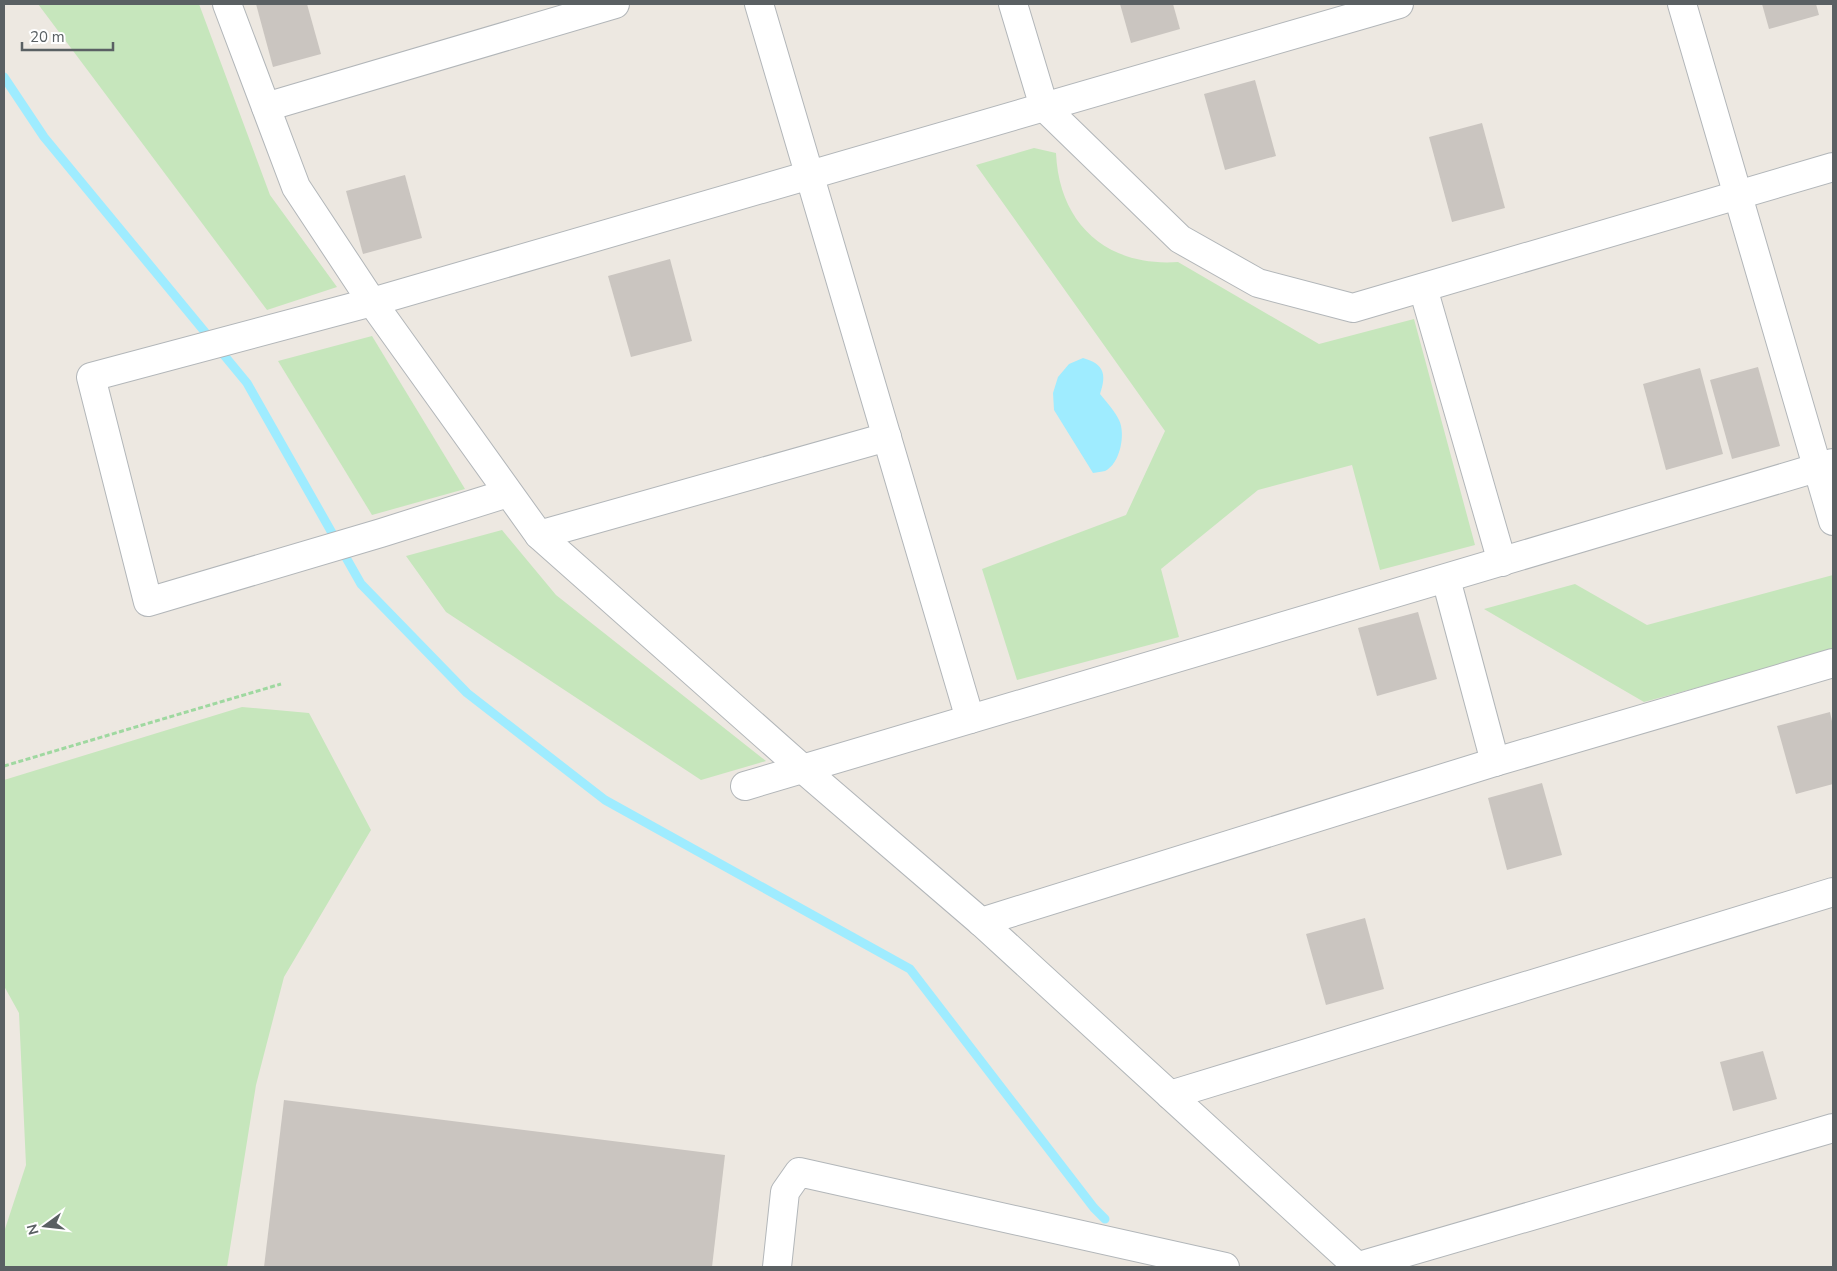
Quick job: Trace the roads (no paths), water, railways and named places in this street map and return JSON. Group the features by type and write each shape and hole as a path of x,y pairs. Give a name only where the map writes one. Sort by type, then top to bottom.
{"street":[{"path":"227,4 296,187 372,302 539,535 803,769 981,922 1357,1267 1833,1128"},
{"path":"266,107 615,4"},
{"path":"759,4 970,720"},
{"path":"1013,4 1044,107 1180,239 1258,283 1353,308 1833,167"},
{"path":"508,493 382,533 148,602 91,377 372,302 1399,4"},
{"path":"1682,4 1738,195 1825,466 1833,521"},
{"path":"1423,288 1502,562"},
{"path":"539,535 887,437"},
{"path":"745,786 1825,466"},
{"path":"1446,579 1495,762"},
{"path":"981,922 1495,762 1833,663"},
{"path":"1170,1095 1833,892"},
{"path":"777,1267 785,1192 799,1172 1225,1267"}],"water":[{"path":"1083,358 1096,363 1102,371 1103,381 1100,394 1117,417 1122,433 1120,448 1114,462 1105,471 1093,473 1054,410 1053,393 1058,377 1069,364"}],"waterway":[{"path":"4,77 44,137 247,383 361,584 467,693 605,800 910,969 1094,1208 1105,1219"}]}
